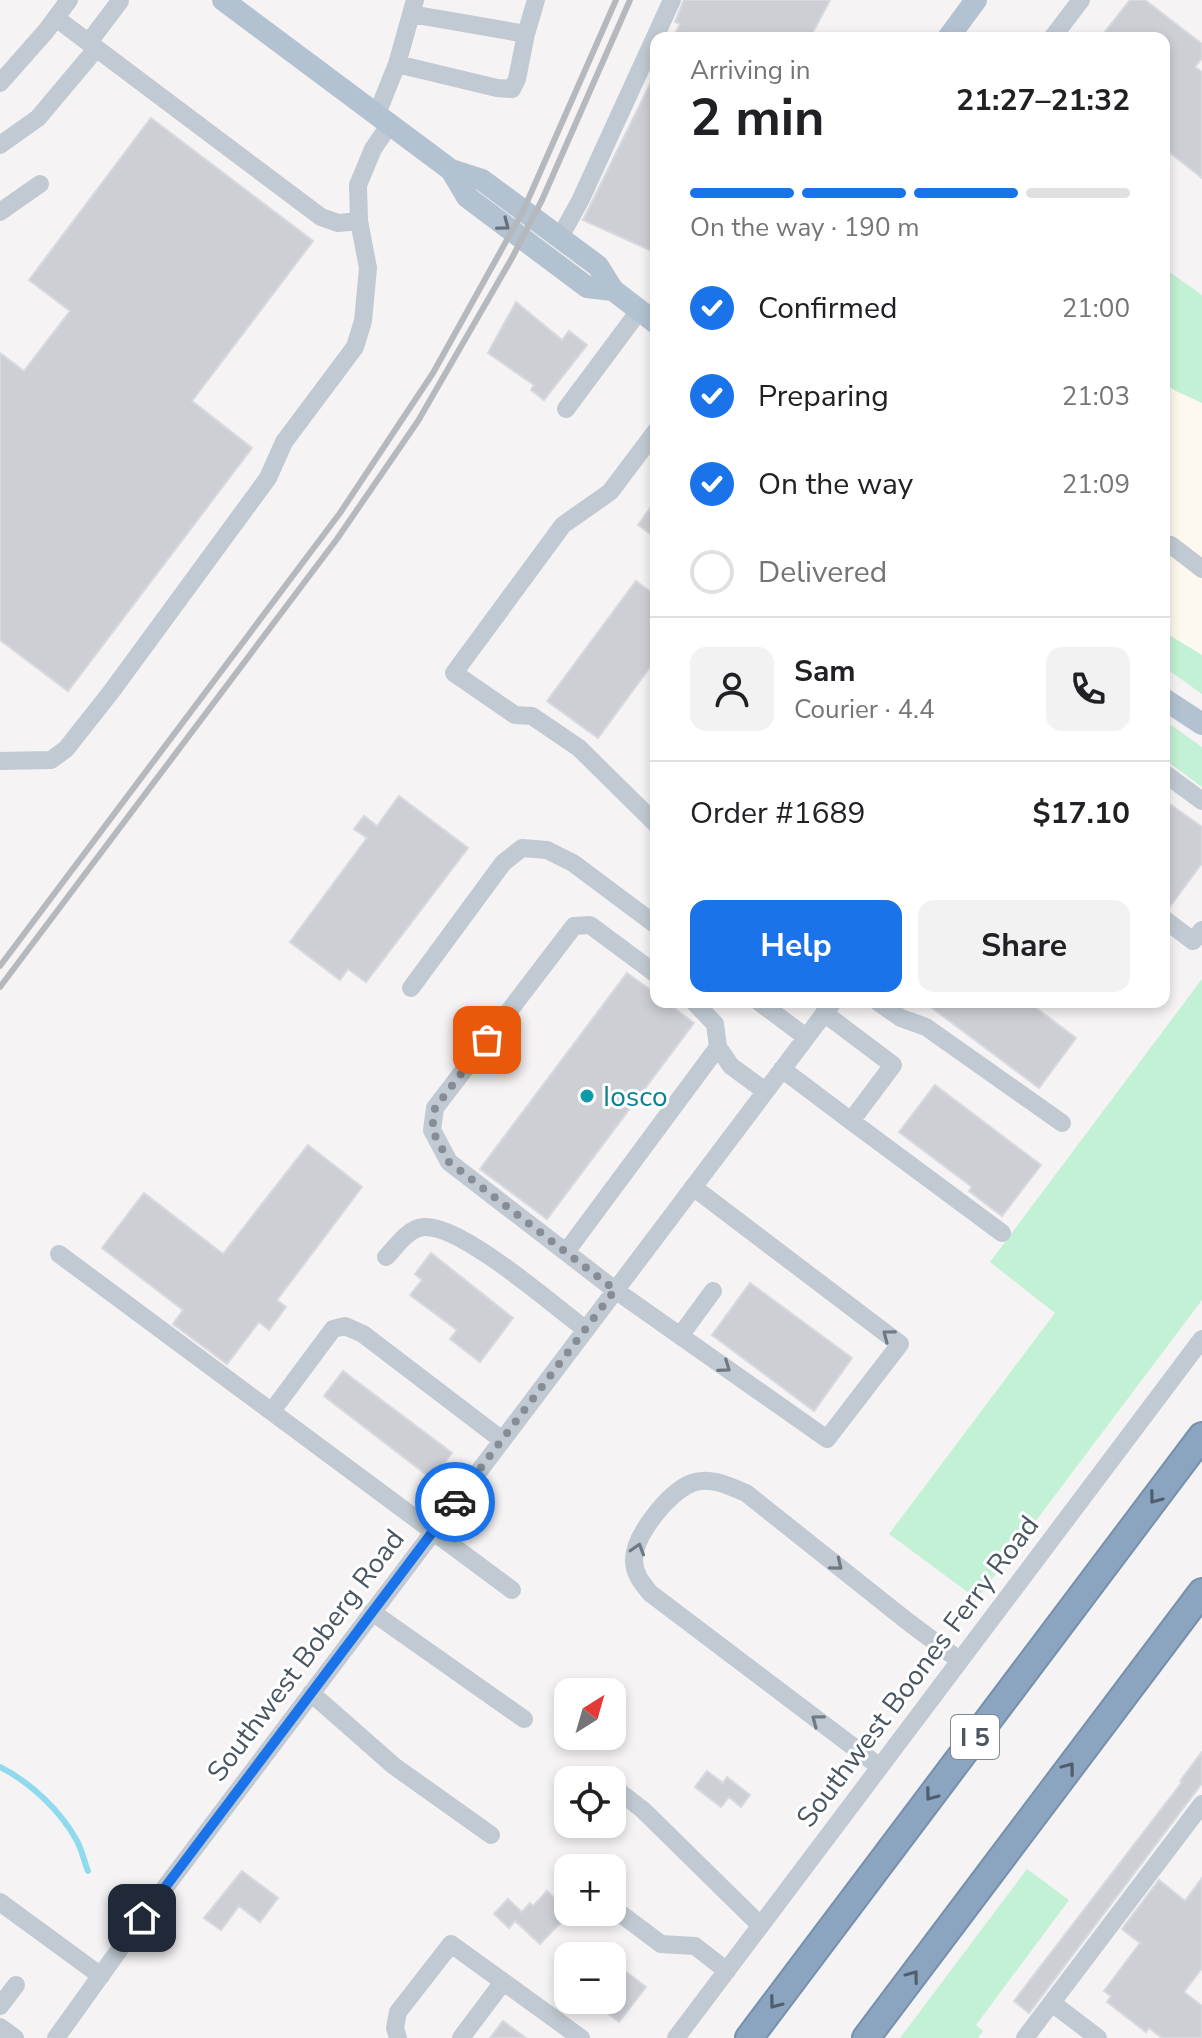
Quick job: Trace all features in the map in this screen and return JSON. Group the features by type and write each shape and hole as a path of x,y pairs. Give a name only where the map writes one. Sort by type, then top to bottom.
{"highway":[{"name":"I 5","path":"749,2038 1202,1436"},
{"path":"866,2038 1202,1592"}],"main road":[{"path":"223,0 451,170 482,180 560,237 598,266 613,290 648,317"},
{"path":"952,32 976,0"},
{"path":"451,170 467,197 587,287 613,290"},
{"path":"1170,703 1202,724"}],"street":[{"path":"0,83 69,0"},
{"path":"397,64 485,86 512,89 536,0"},
{"path":"657,32 672,0"},
{"path":"1057,32 1081,0"},
{"path":"0,145 38,118 120,1"},
{"path":"0,761 51,760 66,749 268,478 284,442 355,347 363,321 368,268 359,221 358,185 384,119 413,7 526,34"},
{"path":"56,18 321,217 338,223 359,221"},
{"path":"560,237 580,201 650,48"},
{"path":"0,212 40,184"},
{"path":"566,409 648,317"},
{"path":"650,439 610,492 563,525 454,673 515,715 532,716 579,748 650,818"},
{"path":"1171,545 1202,569"},
{"path":"1170,777 1202,801"},
{"path":"411,988 503,863 522,848 547,850 573,863 650,921"},
{"path":"1170,924 1193,941 1202,930"},
{"path":"650,970 590,925 574,926 435,1108 432,1130 449,1162 615,1290 827,1439 900,1344 693,1187"},
{"path":"700,1008 715,1024 718,1047 731,1066 765,1091"},
{"path":"767,1008 806,1037"},
{"path":"828,1008 893,1065 851,1121"},
{"name":"Southwest Boberg Road","path":"56,2038 311,1693 828,1008"},
{"path":"887,1008 901,1018 926,1027 1062,1123"},
{"path":"566,1252 718,1047"},
{"path":"782,1069 1002,1233"},
{"path":"386,1257 411,1232 424,1227 441,1230 475,1246 585,1329"},
{"path":"59,1254 512,1590"},
{"path":"680,1336 713,1291"},
{"path":"272,1411 333,1329 345,1326 363,1334 502,1440"},
{"name":"Southwest Boones Ferry Road","path":"676,2038 1202,1339"},
{"path":"880,1767 650,1593 637,1577 634,1558 655,1514 672,1495 694,1482 717,1482 746,1493 959,1660"},
{"path":"372,1612 524,1719"},
{"path":"311,1693 394,1766 491,1835"},
{"path":"626,1797 760,1925"},
{"path":"1025,2038 1202,1804"},
{"path":"0,1902 101,1976"},
{"path":"626,1918 661,1944 695,1946 727,1971"},
{"path":"398,2038 395,2028 398,2012 451,1944 581,2038"},
{"path":"461,2038 503,1982"},
{"path":"0,2006 16,1985"},
{"path":"1052,2003 1098,2038"},
{"path":"0,2027 15,2038"}],"shaded area":[{"path":"1170,387 1202,403 1202,655 1170,636"}],"green space":[{"path":"1170,272 1202,295 1202,403 1170,387"},
{"path":"1170,636 1202,655 1202,694 1170,671"},
{"path":"1170,724 1202,747 1202,787 1170,763"},
{"path":"1202,979 1202,1300 977,1599 889,1534 1055,1313 990,1262"},
{"path":"1027,1869 1069,1900 976,2025 983,2031 978,2038 900,2038"}],"building":[{"path":"684,0 830,0 813,32 676,32 680,24 675,22"},
{"path":"1130,0 1145,0 1202,44 1202,58 1195,67 1202,72 1202,178 1170,153 1170,32 1105,32"},
{"path":"650,84 650,250 583,220"},
{"path":"151,118 313,241 192,401 252,448 68,691 0,640 0,353 24,371 70,311 29,280"},
{"path":"516,302 562,340 569,331 587,345 544,400 531,390 534,385 488,353"},
{"path":"650,508 650,534 638,525"},
{"path":"636,581 650,592 650,667 598,738 547,701"},
{"path":"399,796 468,848 366,982 348,969 340,980 290,942 367,838 354,829 364,816 377,826"},
{"path":"1170,804 1202,827 1202,863 1170,907"},
{"name":"Iosco","path":"627,973 650,990 650,1008 674,1008 694,1023 547,1219 480,1169"},
{"path":"932,1008 1036,1008 1076,1038 1039,1088"},
{"path":"935,1085 1041,1165 1002,1216 969,1191 972,1187 899,1132"},
{"path":"308,1145 362,1187 277,1300 286,1307 269,1330 259,1322 227,1364 173,1324 183,1310 102,1248 144,1193 223,1254"},
{"path":"431,1253 513,1318 480,1362 450,1339 457,1330 410,1295 422,1280 415,1274"},
{"path":"750,1283 852,1358 814,1411 712,1335"},
{"path":"343,1371 452,1453 432,1479 324,1396"},
{"path":"1202,1752 1202,1783 1029,2013 1014,2001"},
{"path":"707,1771 723,1783 727,1777 750,1795 741,1807 729,1797 721,1807 695,1787"},
{"path":"242,1871 278,1898 260,1922 239,1906 221,1930 204,1918"},
{"path":"1202,1878 1202,1968 1184,1992 1202,2006 1202,2038 1162,2038 1149,2028 1146,2032 1107,2002 1111,1996 1104,1991 1140,1943 1122,1929 1159,1880 1185,1901"},
{"path":"547,1891 554,1898 554,1926 557,1926 540,1944 515,1921 509,1928 494,1914 508,1899 522,1912 530,1903 533,1906"},
{"path":"626,1972 646,1987 626,2013"},
{"path":"609,2014 625,2014 619,2022"},
{"path":"503,2021 526,2038 490,2038"}],"waterway":[{"path":"0,1767 33,1789 54,1808 79,1844 88,1871"}],"railway":[{"path":"0,966 340,513 433,373 523,211 616,0"},
{"path":"0,987 337,539 418,421 542,200 630,0"}],"way so far":[{"path":"455,1502 615,1290 449,1162 432,1130 435,1108 487,1040"}],"place":[{"name":"Iosco","path":"587,1096"}],"route":[{"path":"142,1918 455,1502"}]}
